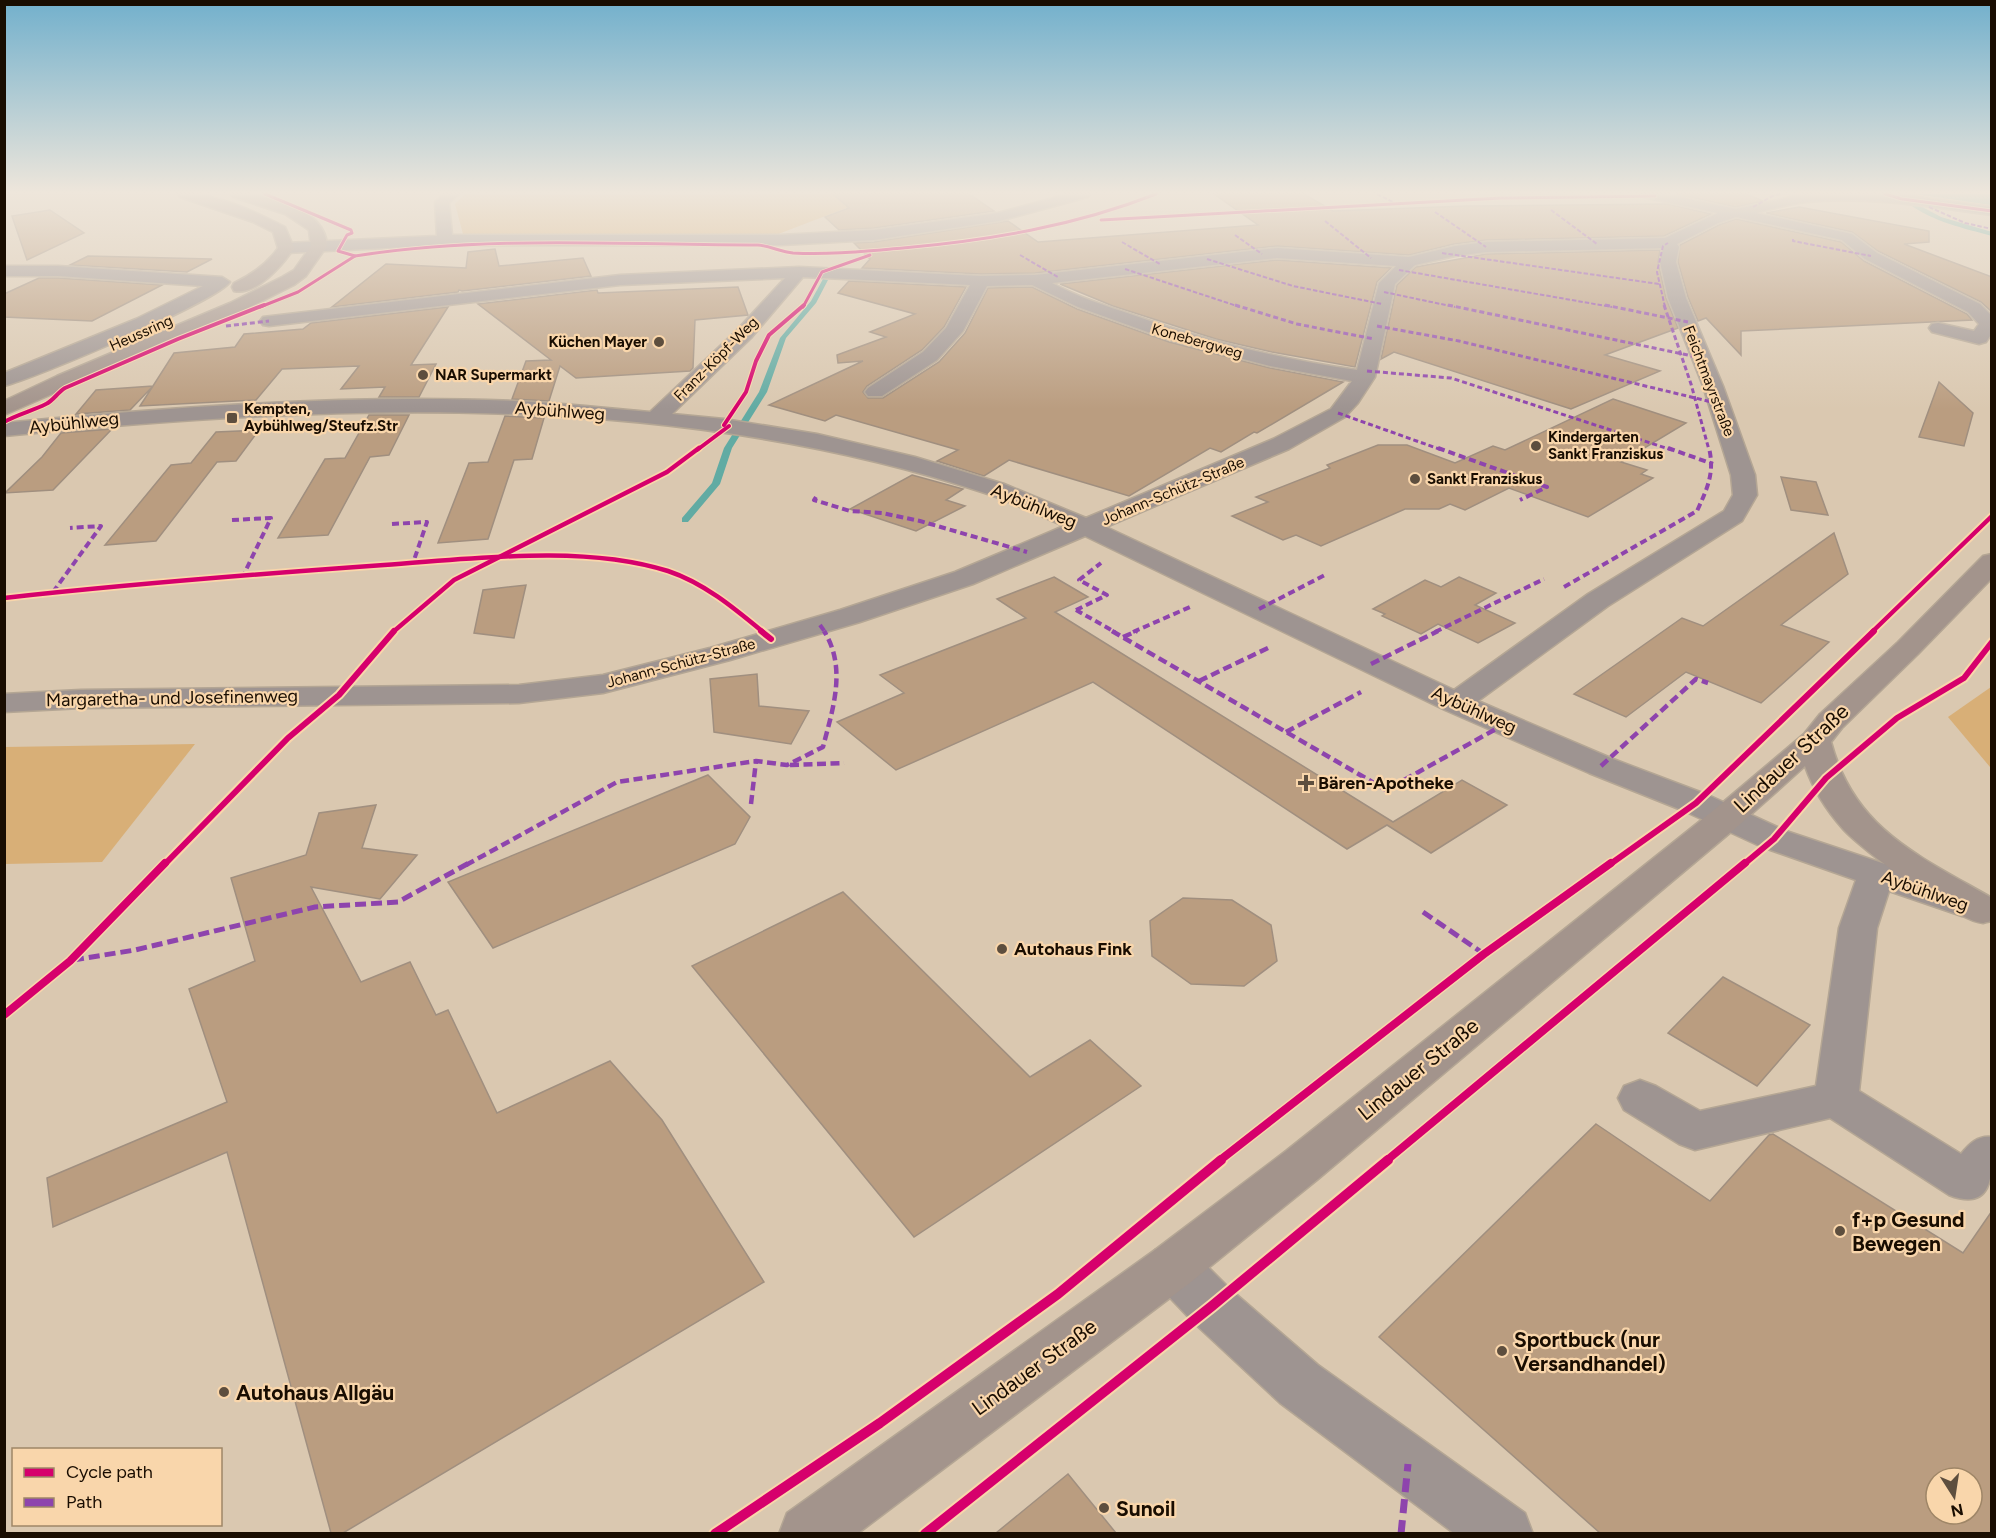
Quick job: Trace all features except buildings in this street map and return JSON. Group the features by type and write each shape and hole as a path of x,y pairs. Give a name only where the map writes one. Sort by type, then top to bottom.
{"main road":[{"name":"Heussring","path":"4,390 123,342 215,300 258,278 272,266"},
{"name":"Heussring","path":"4,409 64,380 236,307 300,273 304,266"},
{"name":"Lindauer Straße","path":"808,1533 1173,1266 1302,1165 1726,818 1815,741 1831,721 1908,648 1992,562"},
{"path":"1815,741 1826,778 1846,812 1891,854 1987,912"}],"street":[{"path":"300,273 317,266"},
{"path":"795,266 799,272"},
{"path":"269,321 620,280 799,272 981,281 1035,280 1147,266"},
{"name":"Johann-Schütz-Straße","path":"519,694 603,684 830,622 964,578 1281,444 1338,413 1351,399 1365,377 1387,283 1405,266"},
{"name":"Feichtmayrstraße","path":"1456,703 1598,600 1733,516 1745,495 1743,475 1720,404 1677,298 1669,266"},
{"path":"1890,266 1974,308 1989,324 1985,339 1938,328"},
{"path":"4,271 58,271 222,282 132,328 4,380"},
{"name":"Franz-Köpf-Weg","path":"656,418 744,334 799,272"},
{"name":"Konebergweg","path":"1035,280 1049,290 1083,304 1180,337 1303,369 1365,377"},
{"path":"875,392 930,356 954,331 981,281"},
{"name":"Aybühlweg","path":"4,430 173,414 369,405 514,407 656,418 734,427 817,441 908,462 996,489 1088,527 1456,703 1774,839 1987,912"},
{"name":"Margaretha- und Josefinenweg","path":"4,703 152,698 519,694"},
{"path":"1836,1099 1858,928 1876,874"},
{"path":"1640,1098 1695,1131 1836,1099 1966,1182 1988,1155 1992,1157"},
{"path":"1173,1266 1212,1306 1299,1384 1504,1533"}],"shaded area":[{"path":"1991,687 1992,766 1990,767 1948,717"},
{"path":"195,744 102,862 5,864 5,747"}],"waterway":[{"path":"685,520 716,484 728,448 763,392 783,338 814,302 825,280"}],"marked path":[{"path":"1039,266 1058,277"},
{"path":"1226,266 1293,286 1382,304"},
{"path":"1531,266 1659,284"},
{"path":"1564,587 1697,511 1707,489 1713,464 1691,384 1662,298 1657,272 1658,266"},
{"path":"1125,269 1184,290 1297,324 1374,339"},
{"path":"1399,270 1588,302 1688,322"},
{"path":"1384,292 1702,358"},
{"path":"226,326 269,321"},
{"path":"1377,326 1459,341 1720,404"},
{"path":"1367,371 1451,378 1561,412 1713,464"},
{"path":"1338,413 1547,487 1520,500"},
{"path":"816,497 814,500 850,511 882,513 920,521 1027,552"},
{"path":"232,520 271,518 244,574"},
{"path":"392,524 427,522 413,563"},
{"path":"53,592 101,526 70,528"},
{"path":"1076,610 1107,595 1079,580 1101,563"},
{"path":"1259,609 1325,575"},
{"path":"1371,664 1544,579"},
{"path":"1123,637 1190,607"},
{"path":"1076,610 1386,790 1505,724"},
{"path":"73,960 135,950 315,907 398,902 617,782 756,761 787,765 823,747 832,715 837,670 835,655 820,625"},
{"path":"1199,681 1270,647"},
{"path":"1601,766 1696,679 1708,683"},
{"path":"1286,732 1361,692"},
{"path":"751,804 756,761"},
{"path":"790,765 844,763"},
{"path":"1423,912 1484,954"},
{"path":"1401,1534 1408,1464"}],"cycle path":[{"path":"4,422 22,412 49,403 55,394 65,388 178,339 298,292 338,266"},
{"path":"724,425 746,392 756,361 769,335 803,307 822,272 840,266"},
{"path":"4,1015 70,961 288,738 339,695 392,633 454,580 667,472 729,426"},
{"path":"715,1534 880,1423 1058,1294 1192,1182 1484,954 1696,803 1992,516"},
{"path":"4,598 290,571 519,557 586,558 652,567 686,578 716,596 771,639"},
{"path":"925,1534 1212,1306 1774,839 1826,778 1897,718 1964,678 1992,642"}],"place":[{"name":"Küchen Mayer","path":"659,342"},
{"name":"NAR Supermarkt","path":"423,375"},
{"name":"Kempten, Aybühlweg/Steufz.Str","path":"232,418"},
{"name":"Kindergarten Sankt Franziskus","path":"1536,446"},
{"name":"Sankt Franziskus","path":"1415,479"},
{"name":"Bären-Apotheke","path":"1306,783"},
{"name":"Autohaus Fink","path":"1002,949"},
{"name":"f+p Gesund Bewegen","path":"1840,1231"},
{"name":"Sportbuck (nur Versandhandel)","path":"1502,1351"},
{"name":"Autohaus Allgäu","path":"224,1392"},
{"name":"Sunoil","path":"1104,1508"}]}
